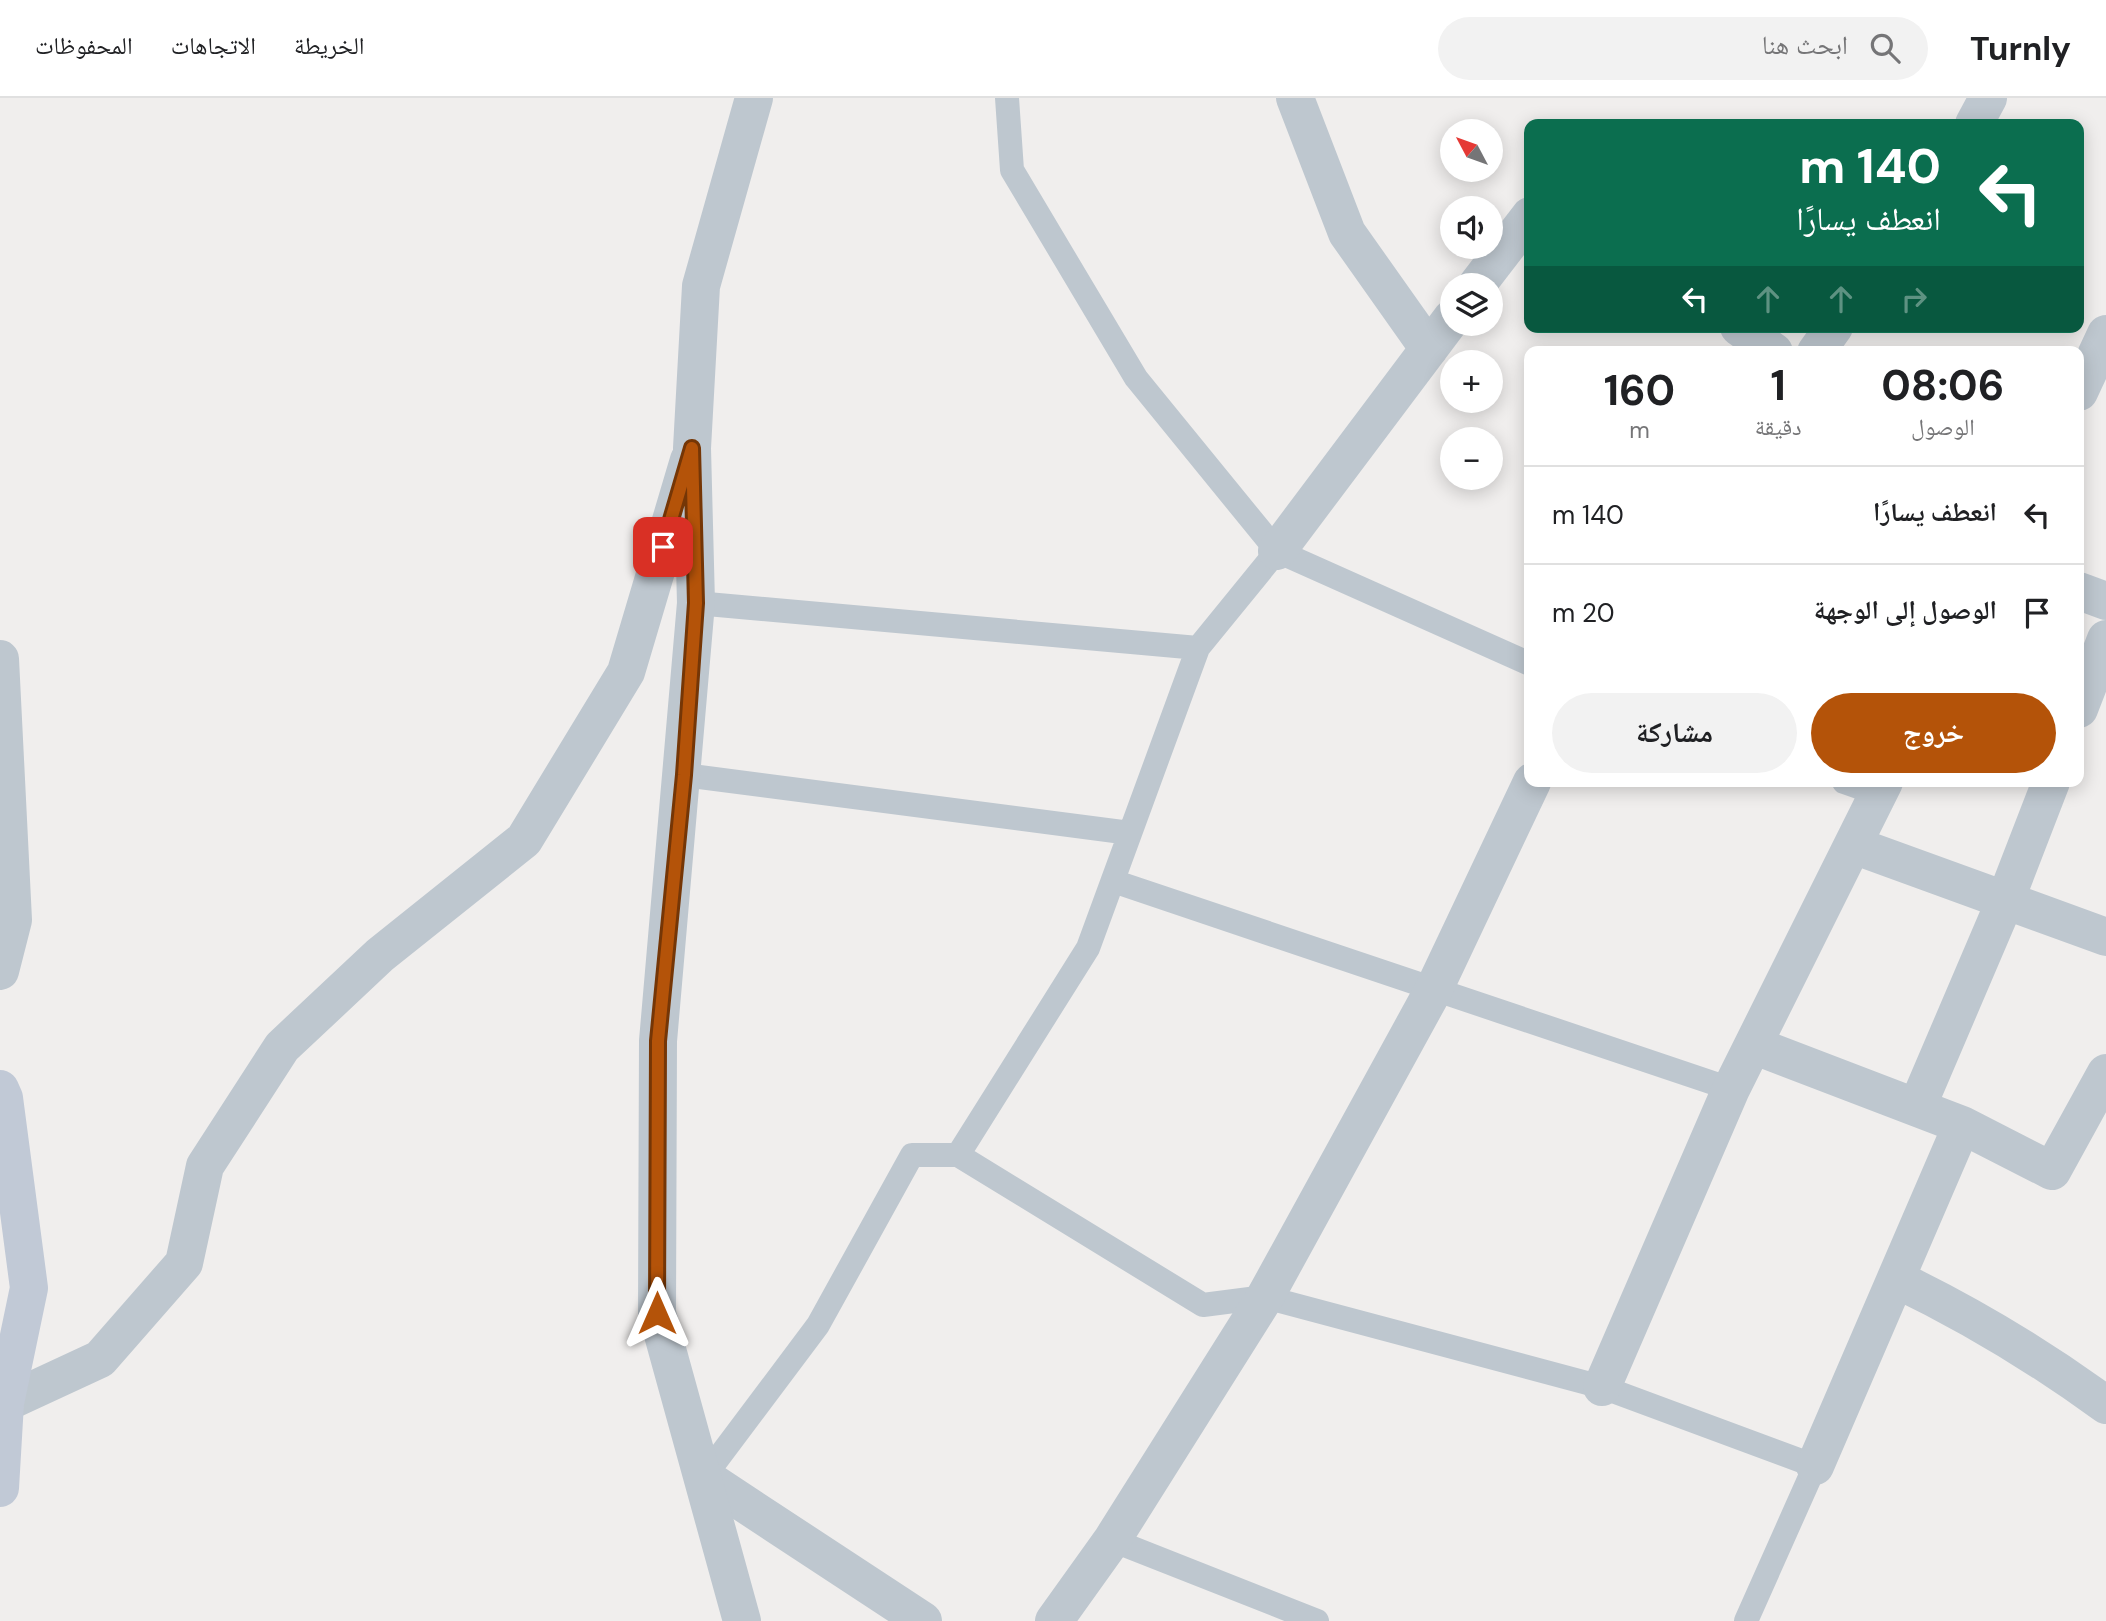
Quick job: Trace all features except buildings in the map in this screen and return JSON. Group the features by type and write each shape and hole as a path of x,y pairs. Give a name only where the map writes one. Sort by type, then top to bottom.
{"main road":[{"path":"0,1089 5,1098 29,1288 2,1399 0,1489"}],"street":[{"path":"742,1621 657,1313 658,1041 684,775 696,603 692,448 701,286 754,98"},
{"path":"1294,98 1347,233 1429,349"},
{"path":"1977,119 1988,98"},
{"path":"1486,273 1524,224"},
{"path":"1747,333 1766,346"},
{"path":"1277,551 1440,334"},
{"path":"2084,381 2106,334"},
{"path":"2,1399 100,1359 184,1263 205,1166 282,1047 380,955 524,840 626,672 692,448"},
{"path":"2084,593 2106,601"},
{"path":"2084,696 2106,639"},
{"path":"0,659 13,920 0,971"},
{"path":"1054,1621 1112,1540 1265,1297 1434,989 1530,787"},
{"path":"1602,1387 1731,1089 1853,845 1869,787"},
{"path":"1917,1107 2005,901 2049,787"},
{"path":"1853,845 2106,937"},
{"path":"1753,1045 1962,1125 2052,1171 2106,1073"},
{"path":"1815,1466 1962,1125"},
{"path":"1896,1279 1988,1326 2042,1359 2106,1405"},
{"path":"704,1477 923,1621"}],"lane":[{"path":"1007,98 1012,170 1025,193 1136,378 1277,551 1524,661"},
{"path":"958,1155 1088,948 1198,648 1277,551"},
{"path":"696,603 1198,648"},
{"path":"684,775 1130,833"},
{"path":"1112,880 1731,1089"},
{"path":"704,1477 818,1325 912,1155 958,1155 1203,1305 1265,1297 1602,1387 1815,1466 1746,1621"},
{"path":"1112,1540 1317,1621"}],"route":[{"path":"657,1313 658,1041 684,775 696,603 692,448 663,547"}]}
